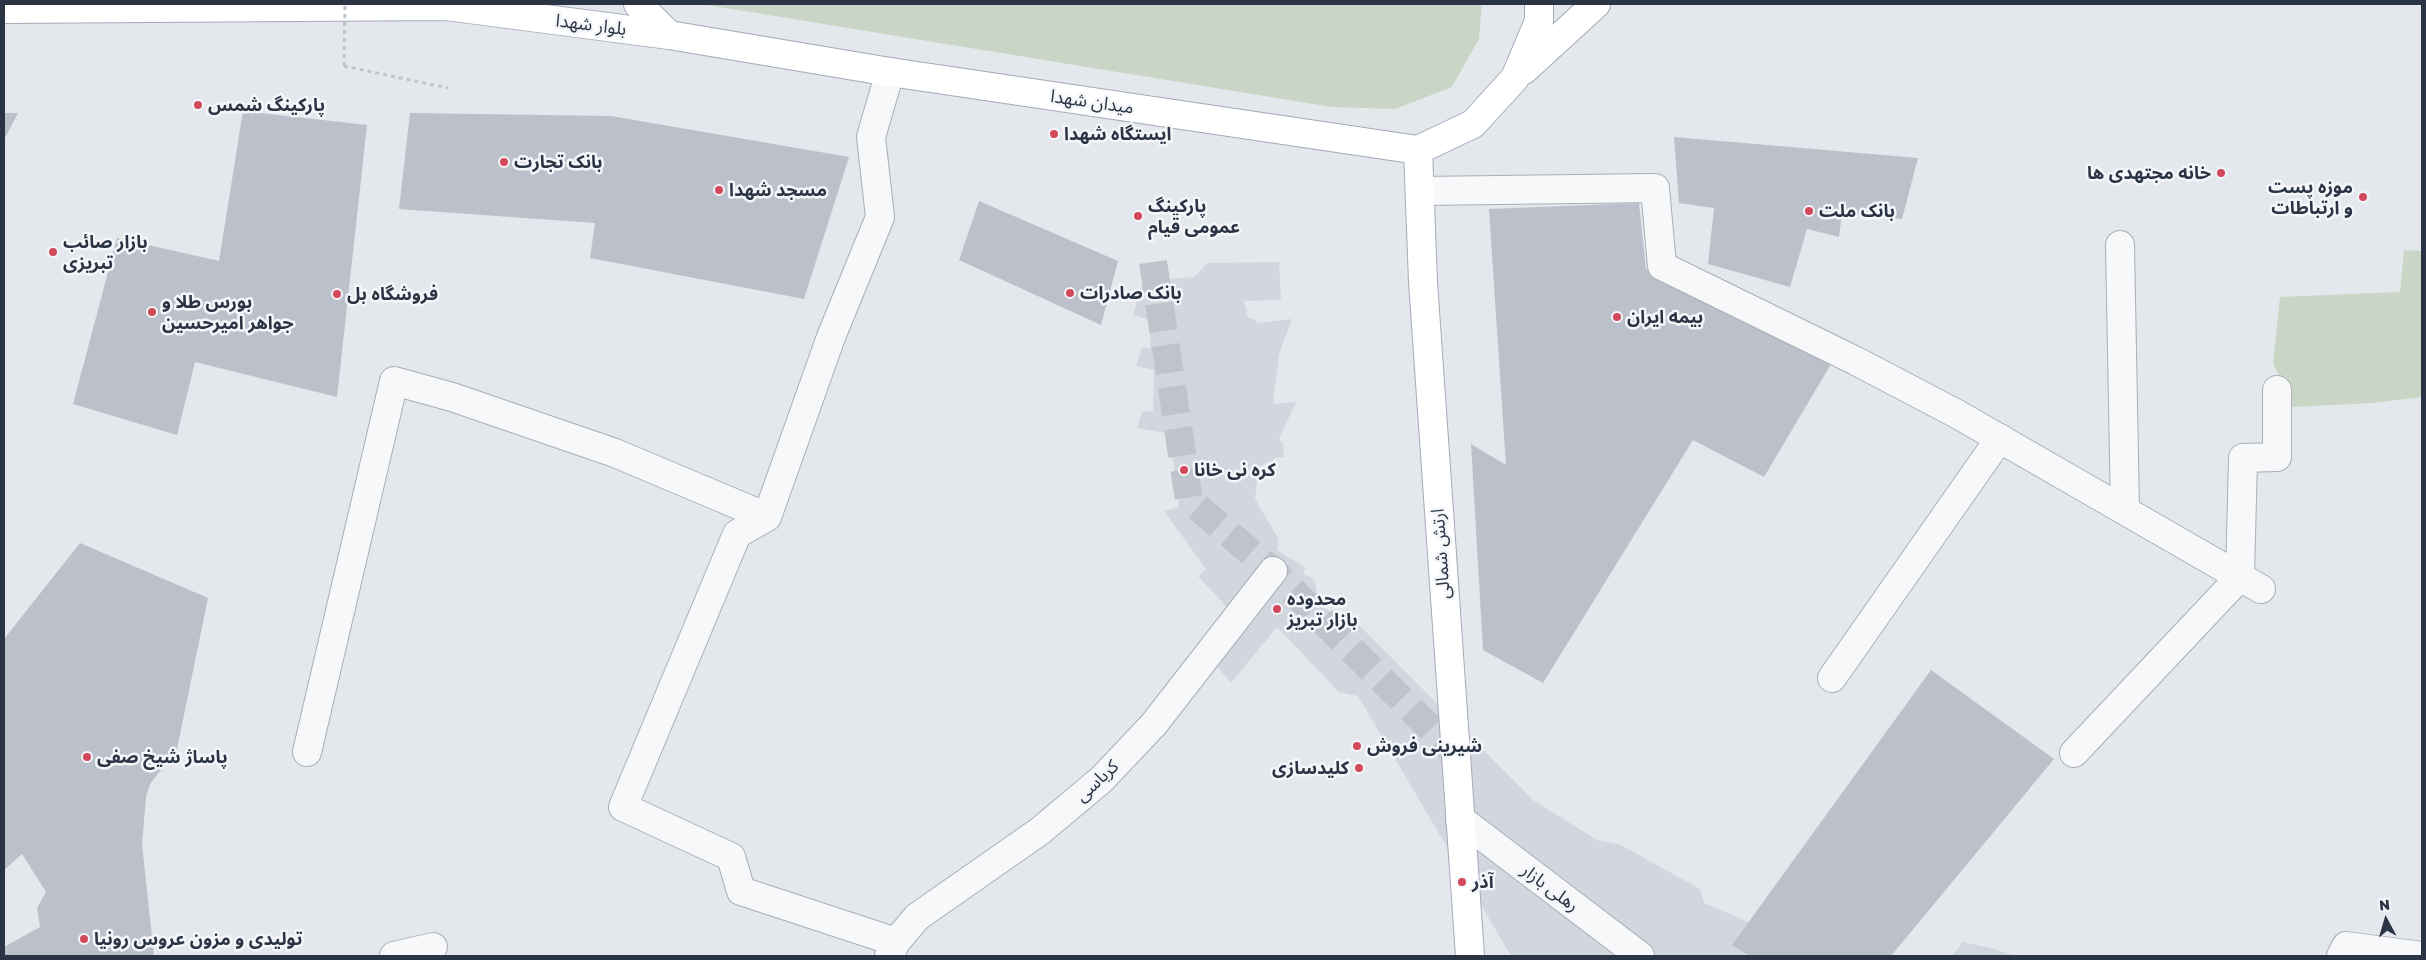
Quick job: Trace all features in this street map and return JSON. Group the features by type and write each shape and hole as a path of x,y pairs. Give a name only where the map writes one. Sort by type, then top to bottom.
{"main road":[{"path":"638,4 668,35"},
{"path":"1515,78 1539,21 1539,4"},
{"path":"1418,150 1473,124 1515,78 1596,4"},
{"name":"بلوار شهدا","path":"4,9 446,6 668,35"},
{"name":"میدان شهدا","path":"668,35 890,72 1418,150"},
{"name":"ارتش شمالی","path":"1418,150 1423,282 1470,956"}],"street":[{"path":"890,72 871,137 880,217 831,337 767,517 737,534 622,806 731,857 741,891 892,949"},
{"path":"1420,191 1655,188 1662,266 1856,360 2000,438 2250,583"},
{"path":"2120,245 2125,510"},
{"path":"307,752 394,381 452,397 615,453 767,517"},
{"path":"2074,753 2250,583 2243,458 2277,457 2277,390"},
{"path":"1832,678 2000,438"},
{"name":"کرباسی","path":"892,949 917,916 1040,831 1102,779 1154,724 1273,571"},
{"name":"رهلی بازار","path":"1460,819 1640,956"},
{"path":"2341,956 2346,946 2422,956"},
{"path":"394,956 433,947"}],"path":[{"path":"345,4 344,66 448,88"}],"shaded area":[{"name":"محدوده بازار تبریز","path":"1279,262 1281,300 1244,301 1248,318 1256,320 1257,323 1292,319 1279,354 1273,404 1296,402 1279,439 1283,443 1284,457 1276,458 1255,469 1257,481 1255,499 1278,538 1277,550 1306,568 1303,574 1314,579 1320,605 1333,613 1351,617 1533,800 1597,840 1619,844 1700,889 1704,903 1827,956 1511,956 1358,696 1339,692 1277,627 1231,683 1203,650 1233,614 1198,576 1206,569 1164,511 1179,507 1170,434 1137,428 1142,412 1153,411 1154,370 1136,366 1142,347 1150,349 1150,320 1133,315 1148,266 1171,279 1194,277 1207,263"},
{"path":"1963,942 1990,948 2016,956 1952,956"},
{"path":"1830,950 1846,956 1827,956"}],"green space":[{"path":"701,4 1482,4 1479,39 1452,87 1395,109 1332,107"},
{"path":"2404,250 2422,251 2422,397 2373,403 2293,407 2273,363 2280,297 2400,292"}],"building":[{"path":"243,111 367,125 337,397 195,362 177,435 73,404 117,238 219,261"},
{"path":"4,113 18,113 4,140"},
{"name":"مسجد شهدا","path":"410,113 611,116 849,157 804,299 590,258 595,223 399,209"},
{"name":"بانک ملت","path":"1674,137 1918,158 1902,219 1842,213 1839,237 1807,229 1790,287 1708,264 1714,208 1679,203"},
{"name":"بانک صادرات","path":"979,201 1118,261 1101,325 959,260"},
{"path":"1639,203 1646,269 1831,364 1764,477 1693,440 1543,683 1483,650 1471,444 1506,465 1489,209"},
{"name":"پاساژ شیخ صفی","path":"80,543 208,598 177,749 150,784 146,797 142,844 154,956 4,956 4,947 40,927 37,908 46,892 22,854 4,870 4,639"},
{"path":"1931,670 2054,759 1891,956 1750,956 1732,945"}],"tunnel":[{"path":"1153,262 1189,500 1273,571 1455,753"}],"place":[{"name":"پارکینگ شمس","path":"198,105"},
{"name":"ایستگاه شهدا","path":"1054,134"},
{"name":"بانک تجارت","path":"504,162"},
{"name":"خانه مجتهدی ها","path":"2221,173"},
{"name":"مسجد شهدا","path":"719,190"},
{"name":"موزه پست و ارتباطات","path":"2363,197"},
{"name":"بانک ملت","path":"1809,211"},
{"name":"پارکینگ عمومی قیام","path":"1138,216"},
{"name":"بازار صائب تبریزی","path":"53,252"},
{"name":"بانک صادرات","path":"1070,293"},
{"name":"فروشگاه بل","path":"337,294"},
{"name":"بورس طلا و جواهر امیرحسین","path":"152,312"},
{"name":"بیمه ایران","path":"1617,317"},
{"name":"کره نی خانا","path":"1184,470"},
{"name":"محدوده بازار تبریز","path":"1277,609"},
{"name":"شیرینی فروش","path":"1357,746"},
{"name":"پاساژ شیخ صفی","path":"87,757"},
{"name":"کلیدسازی","path":"1359,768"},
{"name":"آذر","path":"1462,882"},
{"name":"تولیدی و مزون عروس رونیا","path":"84,939"}]}
